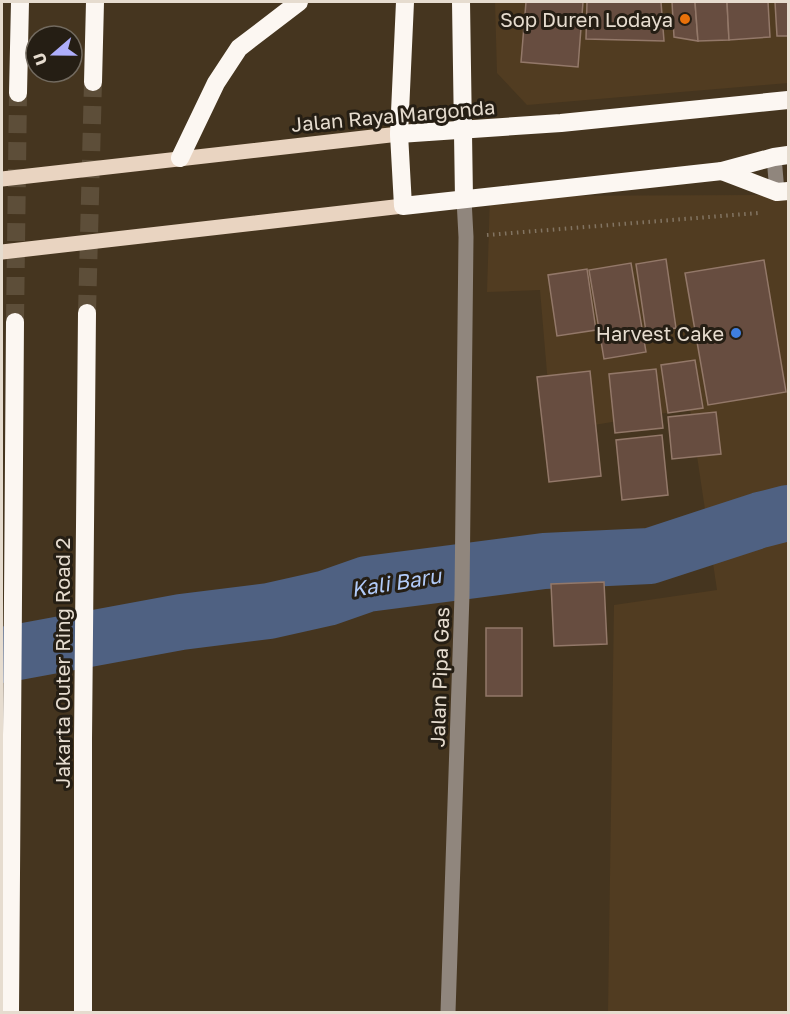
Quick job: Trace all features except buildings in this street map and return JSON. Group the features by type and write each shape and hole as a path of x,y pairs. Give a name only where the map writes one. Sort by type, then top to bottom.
{"highway":[{"path":"18,93 20,2"},
{"path":"93,81 95,2"},
{"path":"180,158 216,83 239,48 299,2"},
{"path":"405,2 399,134 403,206 722,171 781,156"},
{"path":"461,2 464,199"},
{"name":"Jalan Raya Margonda","path":"399,134 561,123 789,100"},
{"path":"722,171 783,191"},
{"name":"Jakarta Outer Ring Road 2","path":"83,1012 87,313"},
{"path":"10,1012 15,322"}],"main road":[{"name":"Jalan Raya Margonda","path":"2,179 399,134"},
{"path":"2,252 403,206"}],"lane":[{"path":"781,156 783,191"},
{"name":"Jalan Pipa Gas","path":"448,1012 463,546 466,237 464,199"}],"path":[{"path":"466,237 767,212"}],"shaded area":[{"path":"495,2 788,2 788,83 527,105 497,73"},
{"path":"788,195 788,1012 608,1012 614,605 717,590 690,409 552,432 540,290 487,292 490,196"}],"waterway":[{"name":"Kali Baru","path":"2,655 181,622 269,611 327,598 367,584 544,561 650,556 788,513"}],"tunnel":[{"path":"87,313 93,82"},
{"path":"15,322 18,93"}],"place":[{"name":"Sop Duren Lodaya","path":"685,19"},
{"name":"Harvest Cake","path":"736,333"}]}
